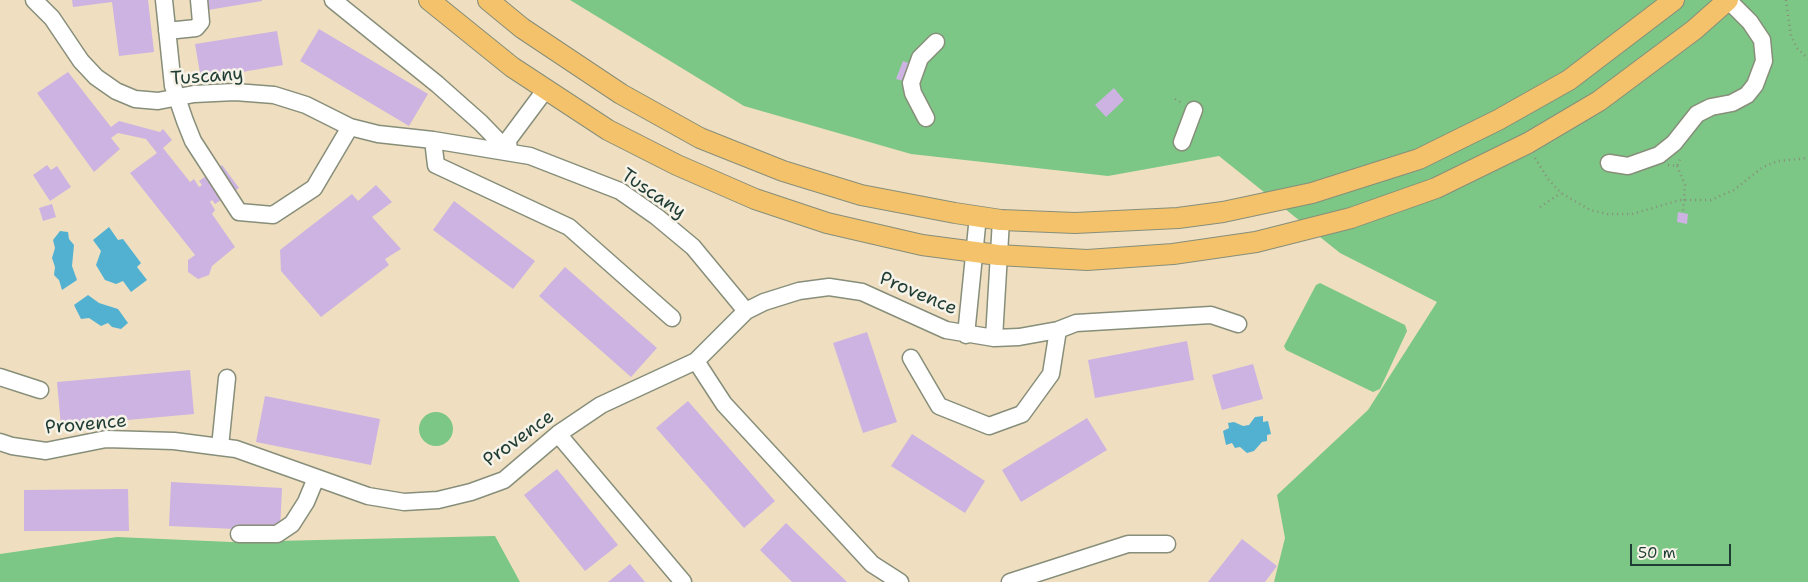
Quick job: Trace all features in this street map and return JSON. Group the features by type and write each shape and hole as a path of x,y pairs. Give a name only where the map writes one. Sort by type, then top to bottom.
{"main road":[{"path":"429,0 512,67 608,130 677,165 755,199 827,222 922,245 998,255 1087,260 1173,254 1256,242 1351,218 1436,188 1528,143 1599,101 1694,30 1728,0"},
{"path":"488,0 522,28 621,94 700,138 783,171 861,195 978,216 1001,220 1075,223 1178,218 1223,212 1312,193 1419,159 1569,80 1674,0"}],"street":[{"name":"Tuscany","path":"34,0 52,18 96,77 116,91 135,99 158,101 235,92 274,95 306,105 350,126 378,134 433,140 530,156 620,191 657,217 693,247 746,311"},
{"path":"164,0 173,86 177,98 194,141 239,212 273,215 314,188 350,126"},
{"path":"167,31 196,28 201,22 198,0"},
{"path":"333,0 438,84 481,123 509,152"},
{"path":"1609,163 1628,166 1659,155 1674,142 1697,114 1711,107 1732,103 1747,95 1756,85 1764,61 1762,40 1754,27 1728,0"},
{"path":"926,118 913,93 911,83 920,58 936,42"},
{"path":"509,152 508,140 546,89"},
{"path":"1182,142 1194,110"},
{"path":"433,140 436,165 569,227 672,318"},
{"name":"Provence","path":"966,335 978,216"},
{"path":"994,338 1001,220"},
{"name":"Provence","path":"0,442 12,446 46,450 106,439 174,441 236,449 368,496 404,502 438,500 471,492 504,480 558,434 602,405 696,361 746,311 764,302 799,291 829,287 862,292 946,330 966,335 994,338 1019,337 1058,330 1076,322 1211,315 1238,324"},
{"path":"911,358 939,406 989,426 1022,414 1052,374 1058,330"},
{"path":"696,361 724,404 872,564 900,582"},
{"path":"0,377 40,390"},
{"path":"220,447 227,378"},
{"path":"558,434 683,582"},
{"path":"239,534 278,534 292,524 306,502 316,478"},
{"path":"1010,582 1128,544 1167,544"}],"path":[{"path":"1786,0 1791,36 1797,48 1808,59"},
{"path":"1528,143 1548,179 1560,194 1590,210 1608,214 1632,214 1666,203 1685,200 1711,200 1734,190 1763,167 1778,162 1808,158"},
{"path":"1677,166 1685,186 1683,211"},
{"path":"1540,207 1560,194"}],"green space":[{"path":"570,0 1808,0 1808,582 1274,582 1285,538 1277,495 1368,410 1437,302 1340,253 1219,156 1108,176 911,154 744,106"},
{"path":"1320,283 1405,325 1407,331 1380,389 1373,392 1286,350 1284,346 1316,285"},
{"path":"436,412 443,413 448,417 452,422 452,436 448,441 443,445 436,446 429,445 424,441 420,436 419,429 420,422 424,417 429,413"},
{"path":"495,536 520,582 0,582 0,554 117,537 231,542"}],"water":[{"path":"109,227 118,240 123,239 141,263 137,267 147,280 131,292 123,281 116,284 105,280 96,265 101,251 93,240"},
{"path":"60,231 68,232 69,239 74,245 72,266 77,280 62,290 59,280 54,275 55,267 52,258 55,248 53,240"},
{"path":"88,295 99,303 118,309 128,323 121,329 112,327 108,323 101,326 89,318 81,319 74,305"},
{"path":"1263,416 1263,422 1268,421 1271,434 1267,435 1267,441 1262,442 1254,451 1247,453 1240,447 1235,448 1232,443 1226,445 1223,431 1229,428 1228,423 1234,422 1243,426 1249,425 1255,417"}],"building":[{"path":"72,0 148,0 154,52 119,56 112,2 73,7"},
{"path":"206,0 262,0 262,1 208,10"},
{"path":"319,29 428,94 409,126 300,61"},
{"path":"277,31 283,65 201,79 195,44"},
{"path":"903,61 914,65 907,82 896,79"},
{"path":"68,72 111,127 119,121 160,132 163,129 172,140 163,148 190,182 194,179 199,187 202,185 199,181 222,165 239,188 215,204 212,200 210,202 215,210 212,214 235,247 212,266 209,275 198,279 188,272 188,260 195,255 130,173 157,153 146,139 118,133 111,138 120,149 94,172 37,93"},
{"path":"1114,88 1124,100 1106,117 1095,105"},
{"path":"47,165 51,170 57,166 71,187 50,201 33,175"},
{"path":"376,185 392,202 372,217 401,249 385,259 389,265 321,317 281,271 280,250 352,194 358,201"},
{"path":"454,201 535,261 513,289 433,230"},
{"path":"52,204 56,217 43,221 39,208"},
{"path":"1678,212 1688,214 1687,224 1677,222"},
{"path":"565,267 657,348 631,377 539,296"},
{"path":"867,332 897,422 863,433 833,343"},
{"path":"1187,341 1194,380 1095,398 1088,360"},
{"path":"1253,364 1263,399 1222,410 1212,375"},
{"path":"190,370 194,414 61,426 57,382"},
{"path":"265,396 380,419 371,465 256,442"},
{"path":"688,401 775,501 744,528 656,428"},
{"path":"1087,418 1107,450 1021,502 1002,470"},
{"path":"912,434 985,481 965,513 891,466"},
{"path":"557,469 618,545 585,571 524,495"},
{"path":"171,482 282,488 280,531 169,526"},
{"path":"128,489 129,531 24,531 24,490"},
{"path":"786,523 847,582 792,582 760,550"},
{"path":"1242,539 1277,566 1265,582 1208,582"},
{"path":"630,564 645,582 608,582"}]}
